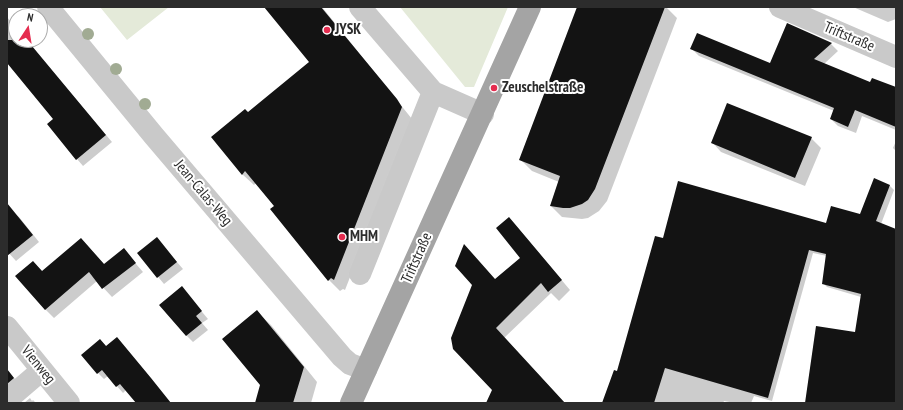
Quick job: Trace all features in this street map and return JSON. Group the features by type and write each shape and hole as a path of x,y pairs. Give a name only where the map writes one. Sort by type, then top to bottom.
{"main road":[{"name":"Triftstraße","path":"351,403 483,114 530,7"}],"street":[{"name":"Jean-Calas-Weg","path":"48,7 154,136 342,357 350,364 366,370"},
{"path":"360,7 433,92 483,114"},
{"name":"Triftstraße","path":"780,7 896,57"},
{"path":"360,274 433,92"},
{"name":"Vienweg","path":"7,327 69,403"},
{"path":"7,400 42,370"}],"green space":[{"path":"100,7 169,7 127,40"},
{"path":"400,7 508,7 474,87 465,87"}],"building":[{"path":"264,7 321,7 402,107 334,280 331,278 328,281 270,209 274,206 245,171 242,175 211,137 245,109 248,112 309,62"},
{"path":"577,7 665,7 595,189 588,200 582,204 570,208 563,208 550,206 560,176 519,160"},
{"path":"787,23 832,43 814,59 870,82 872,78 896,87 896,127 855,110 848,127 830,119 834,108 690,49 697,33 770,63"},
{"path":"7,40 8,48 34,48 106,135 76,160 47,124 53,119 7,63"},
{"path":"727,103 812,137 795,178 711,143"},
{"path":"874,178 890,185 876,221 896,229 896,403 805,403 816,326 855,332 861,294 822,284 826,254 809,250 768,398 665,368 654,403 602,403 614,370 617,371 655,236 663,238 678,181 826,223 831,206 860,214"},
{"path":"7,203 33,235 7,256"},
{"path":"509,217 562,280 548,292 541,283 496,328 565,403 486,403 492,390 453,349 451,338 472,285 455,266 464,244 495,279 520,258 496,228"},
{"path":"157,237 177,262 157,278 137,253"},
{"path":"81,238 104,264 124,248 136,263 102,289 89,272 45,310 15,276 33,261 42,271"},
{"path":"182,286 202,311 196,316 202,323 186,336 159,305"},
{"path":"257,310 304,367 293,403 255,403 260,385 222,339"},
{"path":"117,337 171,403 136,403 120,384 116,387 102,370 97,374 81,355 100,339 106,346"},
{"path":"7,369 14,378 7,384"}],"place":[{"name":"JYSK","path":"327,30"},
{"name":"Zeuschelstraße","path":"494,88"},
{"name":"MHM","path":"342,237"}]}
